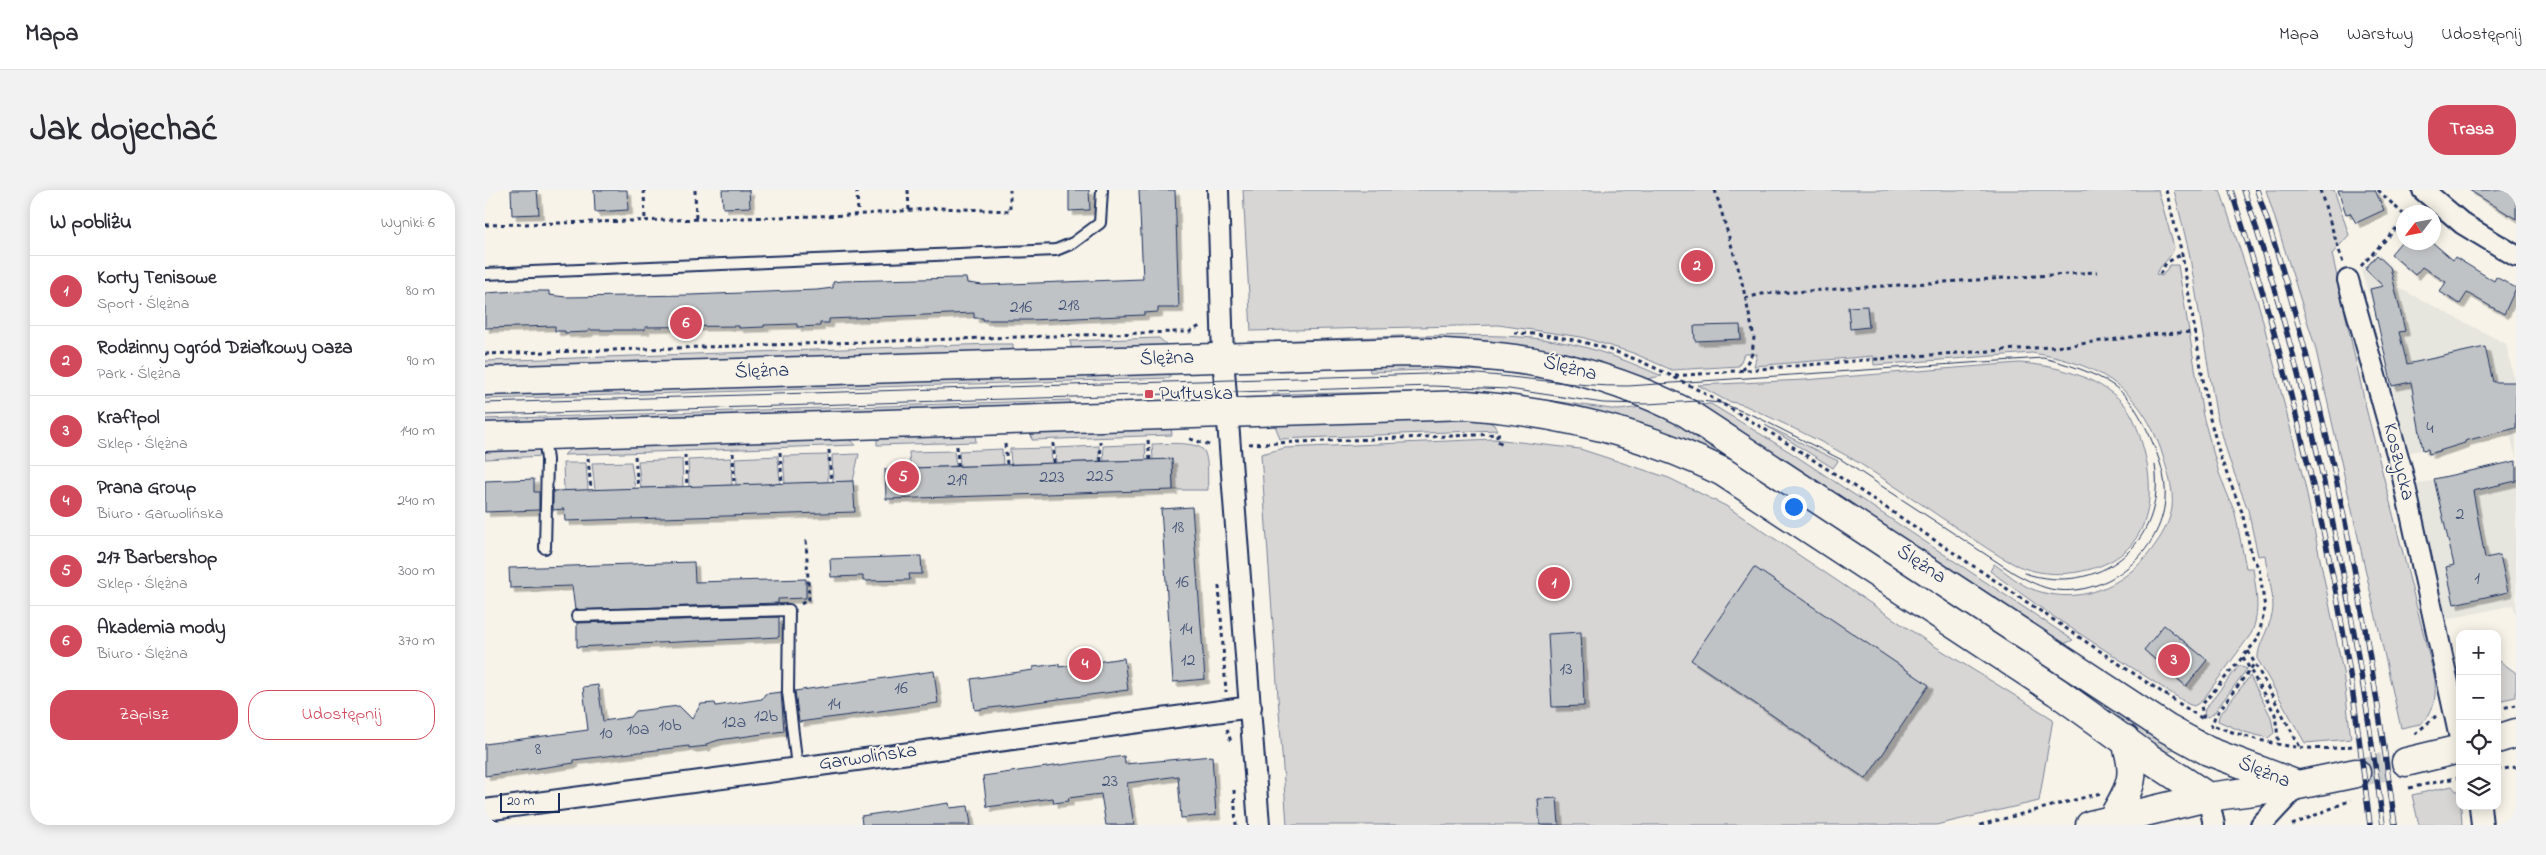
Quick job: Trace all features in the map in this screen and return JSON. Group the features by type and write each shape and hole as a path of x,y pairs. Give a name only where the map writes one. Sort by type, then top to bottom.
{"main road":[{"name":"Ślężna","path":"485,381 1406,352 1488,354 1567,367 1642,391 1687,413 1760,458 2166,728 2208,751 2298,785"},
{"name":"Ślężna","path":"485,437 1467,405 1513,409 1575,419 1624,432 1723,472 2049,686 2208,797 2298,785"},
{"path":"2501,738 2516,733"},
{"path":"2101,822 2126,796 2133,765 2125,740"},
{"path":"2407,775 2456,751"},
{"path":"2298,785 2357,785"},
{"path":"2101,822 2208,797"}],"street":[{"path":"1218,190 1223,357 1229,413 1259,825"},
{"path":"2423,190 2463,224 2516,256"},
{"name":"Koszycka","path":"2349,280 2401,468 2456,720"},
{"name":"Garwolińska","path":"485,810 1251,707"},
{"path":"2261,825 2298,785"},
{"path":"2208,797 2214,825"},
{"path":"2480,810 2482,825"}],"lane":[{"path":"485,274 1056,250 1073,243 1100,223 1102,190"},
{"path":"544,435 547,460 545,548"},
{"path":"577,616 789,610 789,692 797,767"}],"path":[{"path":"643,190 645,221"},
{"path":"695,190 696,220"},
{"path":"857,190 858,214"},
{"path":"908,190 909,211"},
{"path":"485,225 858,214 939,208 1011,211 1010,190"},
{"path":"1715,190 1754,337 1752,354 1743,371"},
{"path":"2166,190 2182,254 2209,415 2221,459 2242,512 2252,557 2259,568 2265,608 2260,632 2248,651 2201,706 2204,720"},
{"path":"2320,190 2349,280 2396,229"},
{"path":"2378,190 2396,207"},
{"path":"2160,274 2166,264 2182,254"},
{"path":"1745,298 1762,294 2097,272"},
{"path":"485,354 1189,332 1208,324"},
{"path":"1675,376 1913,356 2064,346 2147,335 2195,332"},
{"path":"1497,434 1497,441 1505,445"},
{"path":"1245,444 1504,434"},
{"path":"1190,439 1213,445"},
{"path":"1148,440 1150,460"},
{"path":"1100,441 1101,461"},
{"path":"1053,442 1054,463"},
{"path":"1005,444 1007,464"},
{"path":"957,446 958,466"},
{"path":"829,450 831,482"},
{"path":"780,452 782,484"},
{"path":"733,453 734,485"},
{"path":"685,454 687,487"},
{"path":"635,456 638,488"},
{"path":"588,458 591,490"},
{"path":"789,610 809,599 806,540"},
{"path":"2248,651 2300,748"},
{"path":"2243,657 2275,714 2279,745"},
{"path":"2255,663 2215,716 2212,725 2251,739 2279,745 2300,748 2337,749 2352,746"},
{"path":"2501,708 2516,705"},
{"path":"2417,734 2440,711"},
{"path":"2501,769 2516,767"},
{"path":"2407,775 2456,777"},
{"path":"2292,825 2337,804 2357,785"},
{"path":"1980,825 2087,798"}],"shaded area":[{"path":"1243,190 2158,190 2174,247 2156,274 2162,276 2170,265 2178,265 2203,416 2219,473 2235,513 2246,568 2253,568 2257,610 2251,634 2202,701 2194,706 2188,704 2051,615 1990,571 1994,564 2027,587 2050,594 2068,596 2086,594 2119,580 2133,570 2146,557 2164,530 2172,508 2172,495 2167,469 2154,433 2143,413 2130,397 2115,383 2097,372 2078,364 2032,353 1874,365 1873,356 1754,366 1757,354 1744,354 1739,366 1672,370 1633,353 1581,337 1498,325 1251,331"},
{"path":"2174,190 2220,190 2259,306 2305,485 2343,672 2351,739 2305,743 2258,660 2259,648 2272,614 2271,588 2265,555 2258,556 2248,510 2229,459 2216,413 2189,252"},
{"path":"2266,190 2334,190 2349,235 2332,254 2367,412 2435,679 2432,709 2420,724 2401,728 2315,346"},
{"path":"2378,254 2388,263 2376,276 2506,344 2514,379 2516,379 2516,459 2509,430 2407,453 2377,317 2361,271"},
{"path":"1400,336 1511,336 1555,341 1598,351 1662,376 1646,379 1606,364 1562,352 1490,341 1449,339 1272,343 1274,341"},
{"path":"1159,338 1168,346 1072,350 1070,341"},
{"path":"1013,344 1013,351 485,369 485,361"},
{"path":"2019,363 2060,369 2088,379 2113,394 2123,403 2133,418 2147,467 2148,505 2144,523 2136,538 2124,552 2108,563 2087,570 2059,574 2023,568 1988,549 1845,455 1802,432 1744,405 1727,401 1698,385 1804,380"},
{"path":"1369,364 1451,364 1516,373 1450,369 1370,372"},
{"path":"1170,369 1170,378 485,399 485,392"},
{"path":"1478,391 1619,410 1648,406 1699,434 2176,746 2168,753 1661,432 1612,415 1580,408 1273,401 1273,394"},
{"path":"1070,400 1071,407 485,426 485,419"},
{"path":"1711,404 1790,452 2073,640 2064,644 1699,405"},
{"path":"1485,419 1494,425 1497,430 1280,439 1275,425"},
{"path":"1765,425 1838,461 1833,468"},
{"path":"1171,428 1172,435 1032,440 1031,432"},
{"path":"975,434 976,442 877,445 877,437"},
{"path":"847,438 856,445 564,455 572,447"},
{"path":"1494,439 1580,449 1669,478 1726,506 1928,642 2053,719 2039,801 1936,825 1287,825 1261,454 1285,448"},
{"path":"1145,444 1146,460 1104,461 1103,446"},
{"path":"1152,444 1190,444 1202,449 1207,462 1208,490 1173,490 1172,459 1153,460"},
{"path":"1099,446 1099,461 1056,463 1055,448"},
{"path":"536,447 544,456 485,459 485,449"},
{"path":"1051,448 1052,463 1011,464 1010,449"},
{"path":"1002,449 1003,465 960,466 959,451"},
{"path":"954,451 956,466 910,468 909,452"},
{"path":"859,454 853,481 833,482 832,455"},
{"path":"828,455 828,482 785,484 783,456"},
{"path":"778,456 780,484 736,485 735,458"},
{"path":"731,458 732,485 689,487 688,460"},
{"path":"682,459 683,487 641,488 638,461"},
{"path":"2516,461 2516,616 2513,605 2444,620 2414,485"},
{"path":"631,462 635,489 595,490 592,463"},
{"path":"563,463 586,463 588,490 564,491"},
{"path":"2501,662 2516,673 2516,697 2501,700"},
{"path":"2239,666 2247,669 2213,714 2208,717 2204,715 2205,709"},
{"path":"2250,676 2271,717 2274,733 2268,738 2244,732 2218,721 2219,716"},
{"path":"2452,786 2456,791 2456,810 2461,810 2462,825 2419,825 2412,795"}],"building":[{"path":"511,190 537,190 539,214 512,215"},
{"path":"594,190 627,190 628,210 595,212"},
{"path":"722,190 749,190 750,207 723,208"},
{"path":"1069,190 1089,190 1090,210 1069,211"},
{"path":"1139,190 1175,190 1179,308 1158,308 1158,312 1144,313 1144,315 1030,320 983,320 983,318 974,318 974,313 829,319 829,323 820,323 820,326 797,327 797,324 739,328 739,326 645,327 645,330 589,330 588,332 565,333 565,331 555,331 555,326 485,328 485,293 549,291 549,295 566,297 691,295 817,290 833,288 833,282 842,281 966,278 967,283 983,285 1143,279"},
{"path":"2338,190 2375,190 2384,210 2356,223 2350,213 2346,214"},
{"path":"2469,190 2516,190 2516,219"},
{"path":"2396,248 2396,250 2441,250 2453,260 2455,257 2494,281 2496,277 2516,288 2504,314 2467,293 2460,304 2440,292 2446,282 2422,267 2415,275 2391,254"},
{"path":"2377,255 2390,267 2405,331 2399,332 2407,364 2485,347 2493,382 2516,382 2516,428 2465,441 2465,443 2429,454 2428,449 2423,450 2411,382 2392,386 2370,289 2383,286 2365,269"},
{"path":"1867,306 1869,327 1850,329 1848,307"},
{"path":"1740,325 1741,339 1695,341 1694,326"},
{"path":"1172,459 1173,490 886,499 885,469"},
{"path":"2516,461 2516,481 2473,491 2485,558 2500,555 2508,592 2454,604 2446,567 2454,565 2434,479"},
{"path":"534,479 534,492 539,492 539,510 485,512 485,481"},
{"path":"853,481 855,512 565,521 564,509 553,510 553,491"},
{"path":"1192,507 1205,679 1173,682 1161,509"},
{"path":"921,556 922,574 909,574 910,580 863,581 863,576 831,577 830,559"},
{"path":"694,562 695,582 806,579 806,598 778,599 778,603 575,610 572,586 510,588 509,568"},
{"path":"1754,567 1929,685 1866,779 1691,660"},
{"path":"779,617 779,637 577,647 577,623"},
{"path":"2164,625 2207,660 2186,686 2144,650"},
{"path":"1581,632 1584,706 1552,707 1548,634"},
{"path":"1124,658 1128,690 975,710 971,679 1033,670 1033,667 1059,664 1059,667"},
{"path":"934,671 938,703 799,722 795,691"},
{"path":"598,685 603,721 631,717 636,711 679,706 692,719 701,704 715,703 716,706 762,699 765,694 781,692 784,731 719,740 706,744 707,746 689,748 689,746 574,760 574,763 485,776 485,744 588,730 583,687"},
{"path":"1124,756 1125,764 1212,756 1216,815 1181,818 1178,776 1127,783 1134,825 1106,825 1101,794 1068,798 1069,801 1054,803 1053,798 987,807 983,776"},
{"path":"1557,798 1559,825 1540,825 1538,799"},
{"path":"949,803 950,808 968,806 971,825 862,825 861,816"}],"tunnel":[{"path":"2356,773 2406,762"}],"tram line":[{"path":"485,403 1459,373 1585,385 1628,386 2043,358 2071,366 2098,377 2114,386 2125,396 2135,408 2156,450 2165,483 2165,500 2161,519 2154,537 2129,567 2112,578 2094,586 2075,590 2056,590 2040,586 2014,573 1842,460 1757,417 1721,403 1699,401 1647,404 1603,403 1509,389 1432,386 485,415"},
{"path":"2024,573 2052,579 2078,578 2102,570 2122,558 2139,540 2150,518 2156,493 2155,465"}],"railway":[{"path":"2231,190 2275,336 2324,532 2345,642 2370,825"},
{"path":"2244,190 2291,346 2329,504 2359,664 2383,825"},
{"path":"2257,190 2282,268 2324,425 2357,584 2384,744 2395,825"}],"place":[{"name":"Rodzinny Ogród Działkowy Oaza","path":"1697,266"},
{"name":"Akademia mody","path":"686,323"},
{"name":"Pułtuska","path":"1149,394"},
{"name":"217 Barbershop","path":"903,477"},
{"name":"Korty Tenisowe","path":"1554,583"},
{"name":"Kraftpol","path":"2174,660"},
{"name":"Prana Group","path":"1085,664"}]}
